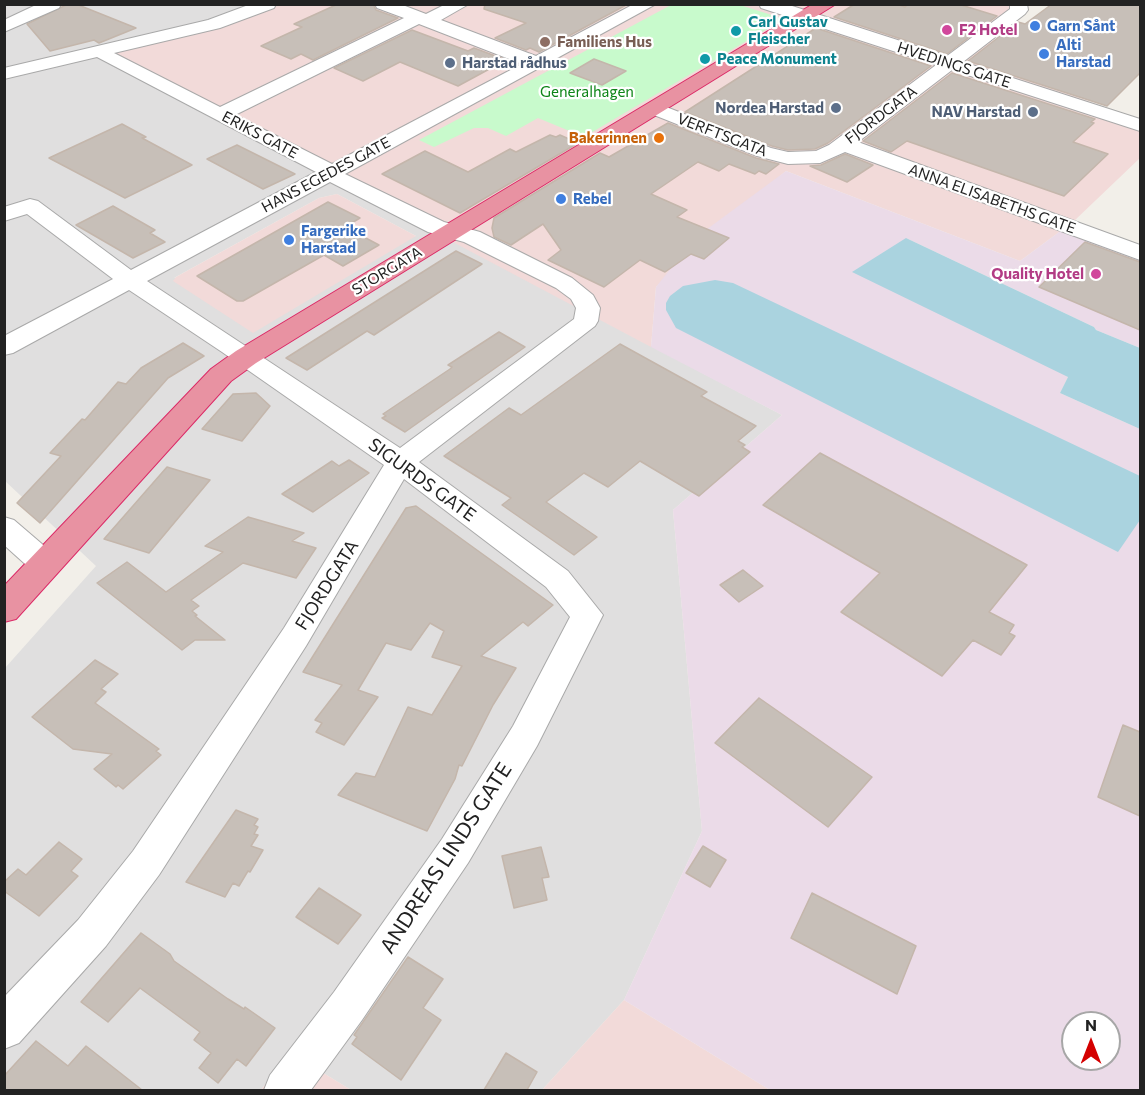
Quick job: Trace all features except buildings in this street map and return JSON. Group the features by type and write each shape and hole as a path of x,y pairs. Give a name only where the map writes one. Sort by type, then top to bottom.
{"highway":[{"name":"STORGATA","path":"4,609 221,375 246,357 817,11"}],"street":[{"path":"4,27 53,4"},
{"path":"4,74 214,24 268,4"},
{"path":"384,4 537,63"},
{"path":"221,114 423,19 461,4"},
{"name":"HANS EGEDES GATE","path":"4,347 648,4"},
{"name":"HVEDINGS GATE","path":"767,4 817,11 948,64 1140,125"},
{"name":"FJORDGATA","path":"788,158 820,157 843,144 1019,10 1018,4"},
{"name":"ERIKS GATE","path":"101,51 107,57 331,172 341,181 436,227 453,232"},
{"name":"VERFTSGATA","path":"656,109 765,152 788,158"},
{"name":"ANNA ELISABETHS GATE","path":"843,144 1140,253"},
{"name":"SIGURDS GATE","path":"4,216 30,206 131,281 400,462 557,579 587,615"},
{"name":"FJORDGATA","path":"4,1028 92,933 146,863 295,637 400,462 586,321 588,308 581,295 564,283 472,237 453,232"},
{"path":"4,528 45,564"},
{"name":"ANDREAS LINDS GATE","path":"285,1090 348,1006 455,851 525,736 587,615"}],"shaded area":[{"path":"267,4 1022,6 976,60 1140,120 1140,158 1074,221 1020,261 786,171 656,287 651,347 96,53"},
{"path":"5,5 267,5 97,53 782,415 673,510 702,831 624,1000 542,1090 351,1090 289,1052 261,1090 5,1090 5,668 96,566 5,481","holes":["337,194 416,236 174,278 319,198"]},
{"path":"786,171 1020,261 1074,221 1140,247 1140,348 1096,330 1094,327 906,238 1068,377 1060,393 1140,429 1140,1090 770,1090 624,1000 702,831 673,510 782,415 651,347 656,287 695,238"},
{"path":"337,194 416,236 253,333 173,281 176,277 319,198"},
{"path":"624,1000 770,1090 542,1090"},
{"path":"289,1052 351,1090 261,1090"}],"green space":[{"name":"Generalhagen","path":"671,5 740,5 782,20 584,137 538,118 506,136 488,128 474,128 434,147 419,140"}],"water":[{"path":"906,238 1094,327 1096,330 1140,348 1140,429 1060,393 1068,377 852,272"},
{"path":"715,280 733,283 1140,476 1140,520 1118,552 676,328 666,310 666,303 670,296 683,286"}],"place":[{"name":"Garn Sånt","path":"1035,26"},
{"name":"F2 Hotel","path":"947,30"},
{"name":"Carl Gustav Fleischer","path":"736,31"},
{"name":"Familiens Hus","path":"545,42"},
{"name":"Alti Harstad","path":"1044,54"},
{"name":"Peace Monument","path":"705,59"},
{"name":"Harstad rådhus","path":"450,63"},
{"name":"Nordea Harstad","path":"836,108"},
{"name":"NAV Harstad","path":"1033,112"},
{"name":"Bakerinnen","path":"659,138"},
{"name":"Rebel","path":"561,199"},
{"name":"Fargerike Harstad","path":"289,240"},
{"name":"Quality Hotel","path":"1096,274"}]}
